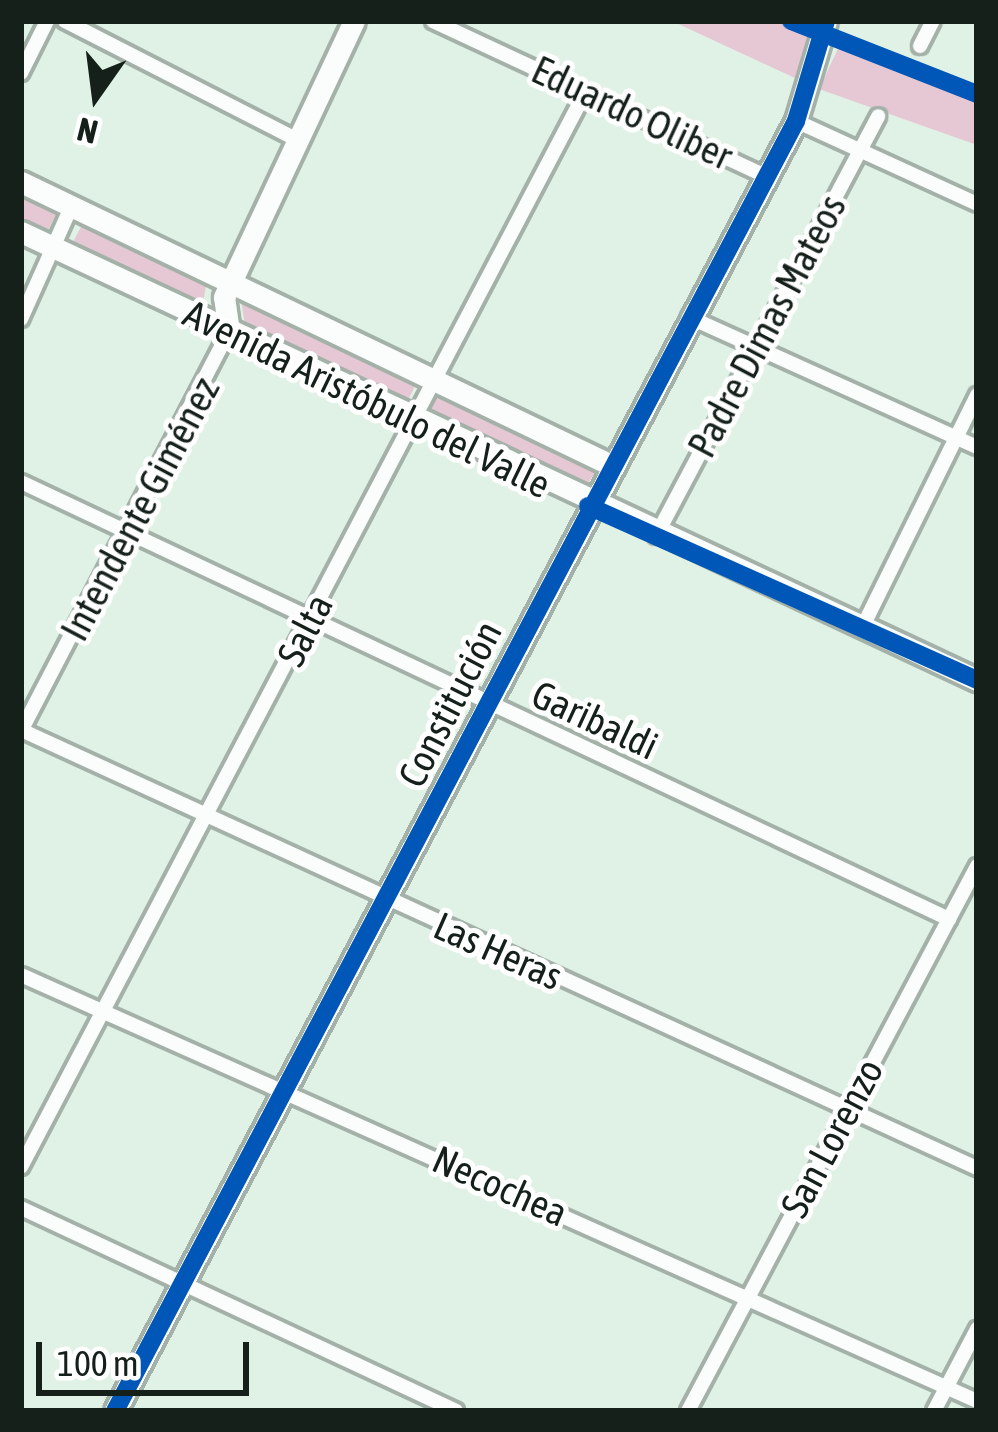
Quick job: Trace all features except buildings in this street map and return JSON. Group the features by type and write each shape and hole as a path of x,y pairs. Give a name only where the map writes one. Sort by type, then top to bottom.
{"street":[{"path":"21,73 47,21"},
{"path":"65,21 298,141"},
{"name":"Intendente Giménez","path":"21,730 128,535 229,332 230,283 354,21"},
{"name":"Eduardo Oliber","path":"433,21 765,176"},
{"path":"920,46 933,21"},
{"name":"Constitución","path":"115,1411 185,1286 280,1088 388,902 609,464 796,121 824,22"},
{"name":"Salta","path":"21,1167 586,92"},
{"name":"Padre Dimas Mateos","path":"656,536 878,116"},
{"path":"796,121 977,204"},
{"name":"Avenida Aristóbulo del Valle","path":"21,182 609,464"},
{"path":"21,319 57,250 72,206"},
{"name":"Avenida Aristóbulo del Valle","path":"21,232 588,506 977,680"},
{"path":"689,317 977,446"},
{"path":"862,628 977,395"},
{"name":"Garibaldi","path":"21,482 485,706 949,919"},
{"name":"Las Heras","path":"21,730 977,1168"},
{"name":"San Lorenzo","path":"688,1411 977,866"},
{"name":"Necochea","path":"21,975 977,1401"},
{"path":"21,1208 456,1411"},
{"path":"934,1411 977,1330"}],"shaded area":[{"path":"672,21 803,21 816,27 795,78"},
{"path":"844,36 977,86 977,145 819,89"},
{"path":"21,192 58,210 46,235 21,223"},
{"path":"83,223 206,285 202,310 71,246"},
{"path":"241,300 416,384 404,408 246,331"},
{"path":"435,394 596,471 583,491 423,417"}],"cycle path":[{"path":"791,21 977,94"},
{"path":"115,1411 796,121 826,21"},
{"path":"588,506 977,680"}]}
